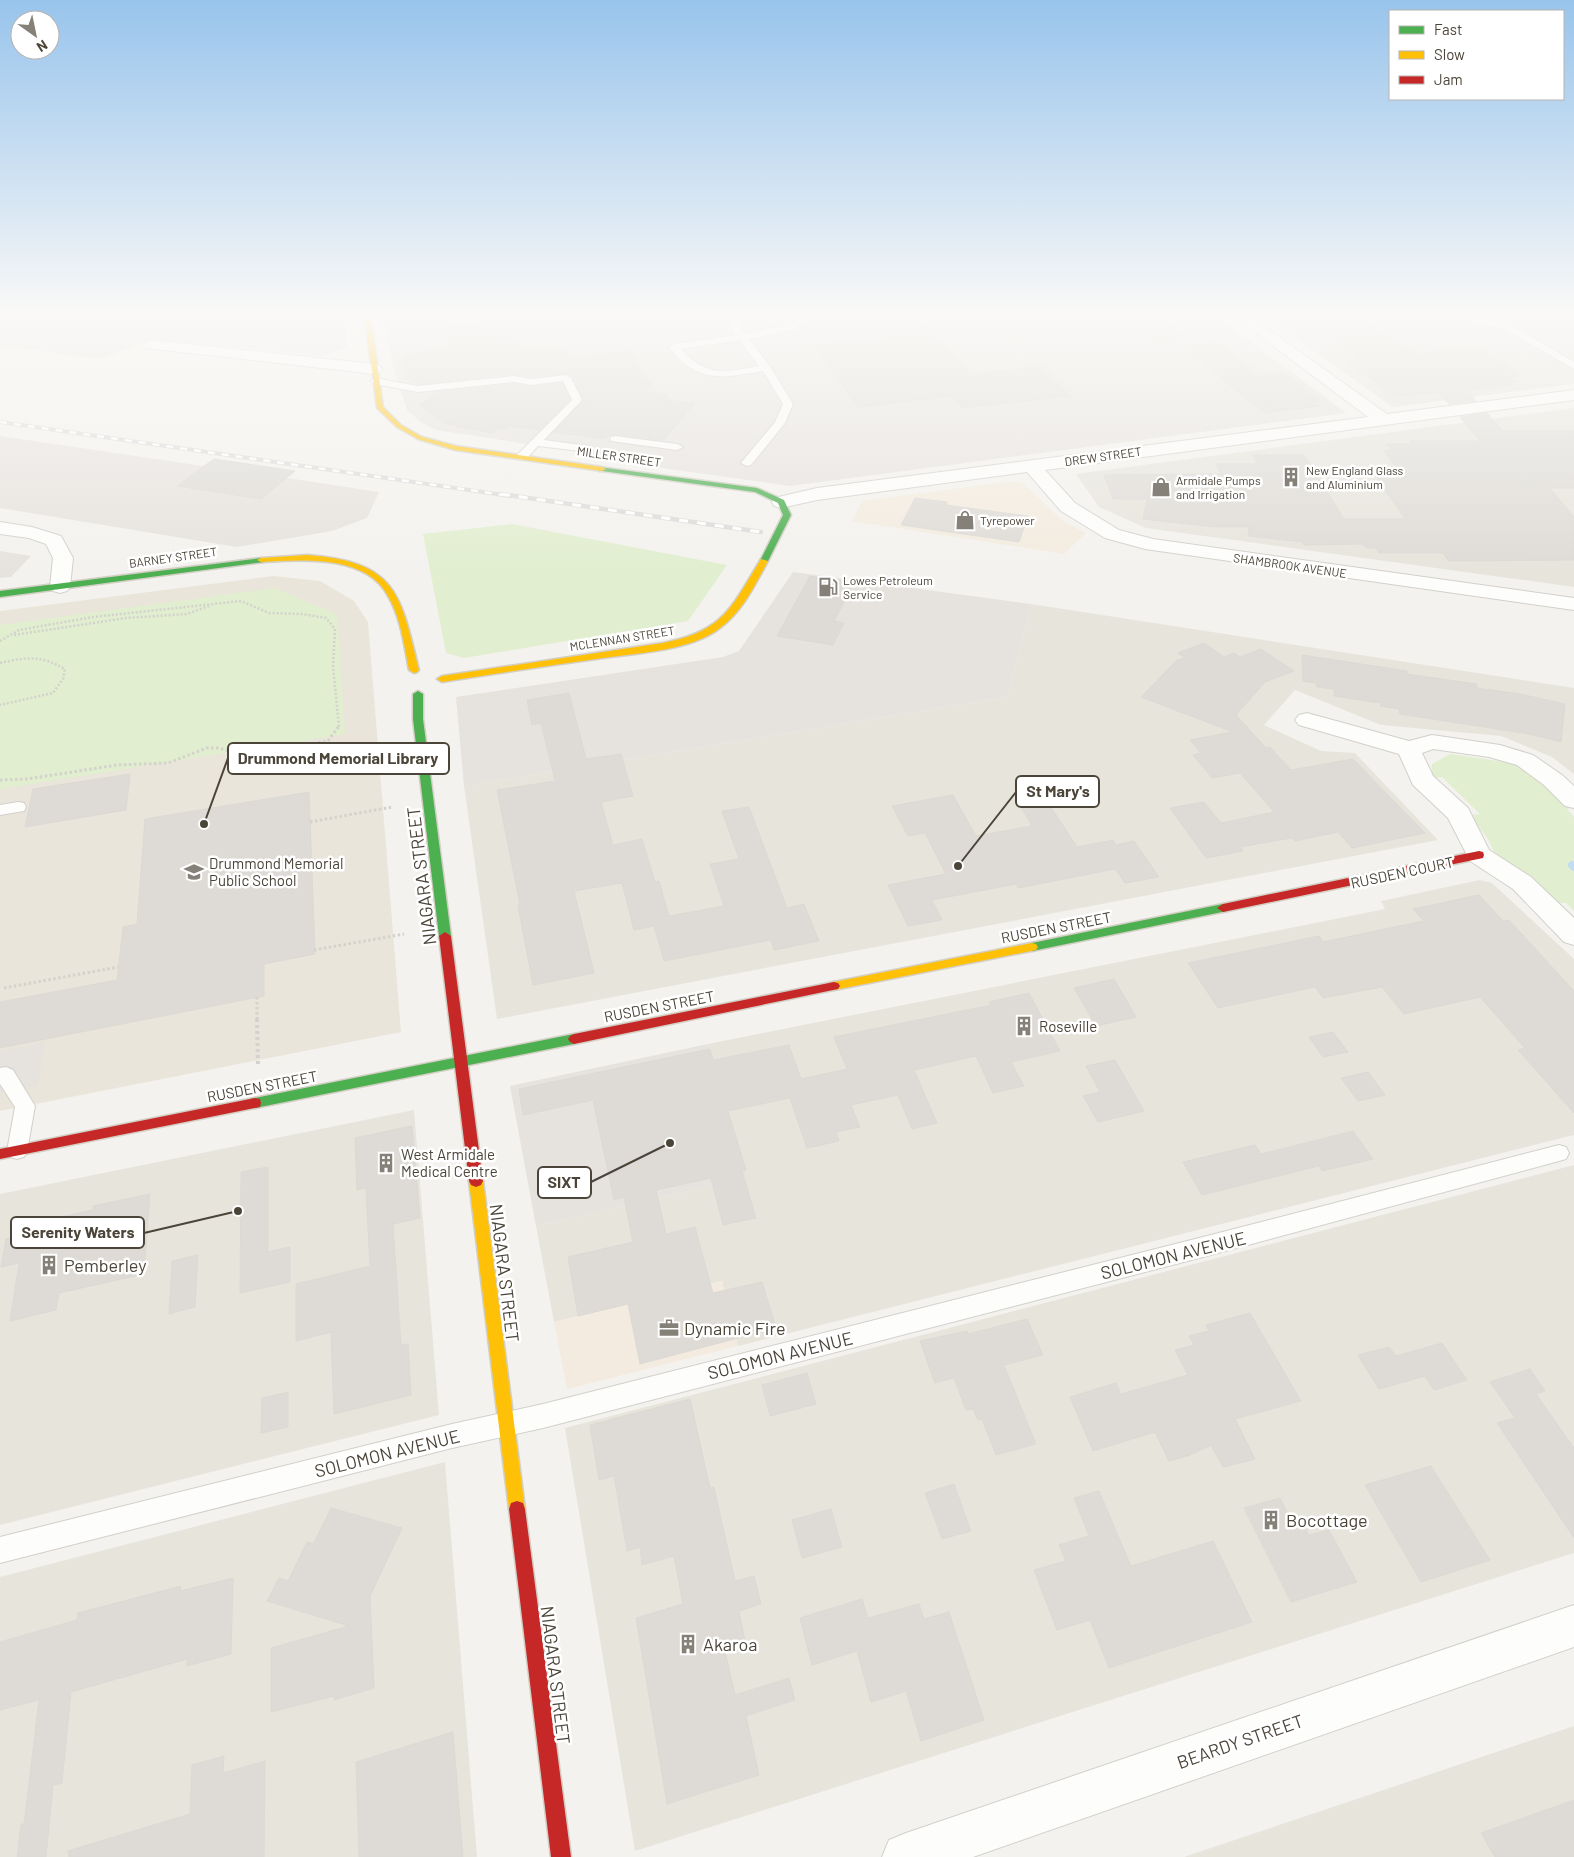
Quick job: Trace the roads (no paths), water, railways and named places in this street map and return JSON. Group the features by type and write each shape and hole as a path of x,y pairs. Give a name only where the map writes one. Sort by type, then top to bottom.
{"street":[{"name":"MILLER STREET","path":"378,399 380,408 390,420 403,430 445,446 757,490 781,502"},
{"path":"1354,399 1382,419"},
{"name":"DREW STREET","path":"781,502 817,494 1545,399"},
{"name":"SHAMBROOK AVENUE","path":"1032,466 1068,507 1112,534 1152,546 1574,604"},
{"name":"MCLENNAN STREET","path":"437,686 662,646 694,638 713,629 728,617 780,529 787,515 781,502"},
{"path":"0,528 32,533 54,540 63,558 60,586"},
{"name":"BARNEY STREET","path":"0,594 252,560 308,556 349,564 373,574 386,586 398,608 420,671 440,674 437,686"},
{"name":"NIAGARA STREET","path":"437,686 414,694 561,1857"},
{"path":"1307,720 1409,750 1432,742 1492,750 1525,760 1553,780 1574,800"},
{"path":"1409,750 1422,780 1459,814 1479,855 1522,883 1574,935"},
{"name":"RUSDEN COURT","path":"1324,888 1479,855"},
{"name":"RUSDEN STREET","path":"8,1153 1324,888"},
{"name":"BEARDY STREET","path":"906,1857 1574,1626"}],"lane":[{"path":"521,457 576,399"},
{"path":"747,463 780,423 788,404 785,399"},
{"path":"615,439 677,447"},
{"path":"536,442 589,449"},
{"path":"0,810 18,807"},
{"path":"0,1076 6,1075 25,1106 8,1153"},
{"name":"SOLOMON AVENUE","path":"0,1550 1203,1248 1559,1153"}],"railway":[{"path":"0,422 510,496"},
{"path":"501,494 761,532"}],"place":[{"name":"New England Glass and Aluminium","path":"1291,477"},
{"name":"Armidale Pumps and Irrigation","path":"1161,487"},
{"name":"Tyrepower","path":"965,520"},
{"name":"Lowes Petroleum Service","path":"828,587"},
{"name":"Drummond Memorial Library","path":"204,824"},
{"name":"St Mary's","path":"958,866"},
{"name":"Drummond Memorial Public School","path":"194,872"},
{"name":"Roseville","path":"1024,1026"},
{"name":"SIXT","path":"670,1143"},
{"name":"West Armidale Medical Centre","path":"386,1163"},
{"name":"Serenity Waters","path":"238,1211"},
{"name":"Pemberley","path":"49,1265"},
{"name":"Dynamic Fire","path":"669,1328"},
{"name":"Bocottage","path":"1271,1520"},
{"name":"Akaroa","path":"688,1644"}]}
